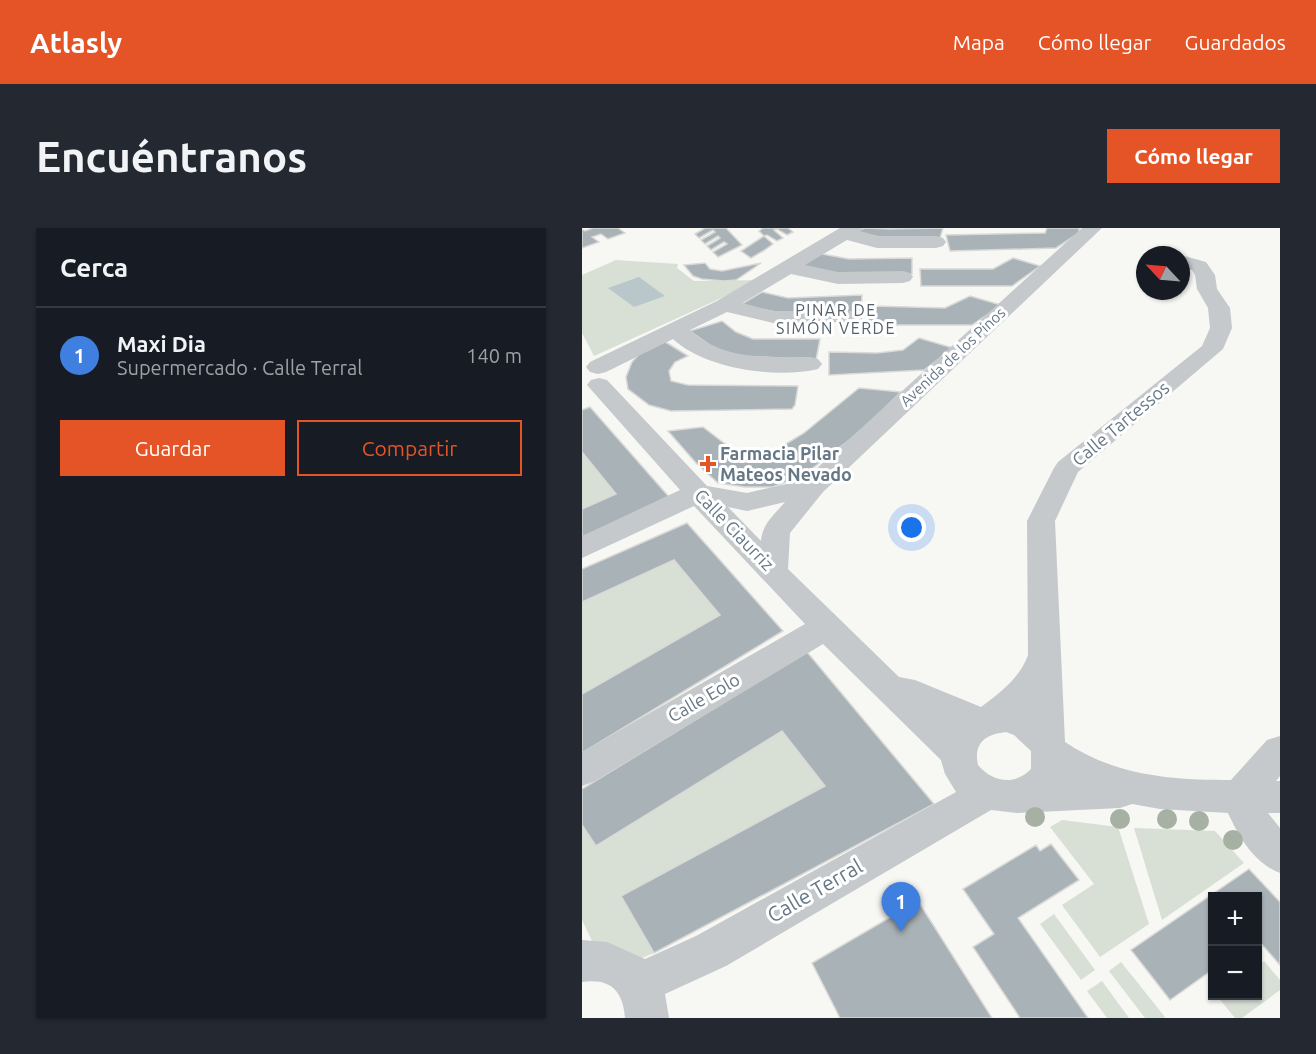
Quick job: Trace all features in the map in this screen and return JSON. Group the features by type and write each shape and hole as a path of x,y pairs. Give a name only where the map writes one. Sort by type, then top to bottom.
{"street":[{"name":"Avenida de los Pinos","path":"773,571 776,531 813,486 1093,228"},
{"path":"588,374 625,352 676,330 724,305 849,230 877,242 936,242"},
{"name":"Calle Tartessos","path":"1048,747 1041,521 1067,468 1212,349 1221,328 1219,308 1207,289 1199,266 1190,264"},
{"path":"787,267 838,278 903,277"},
{"path":"1190,283 1207,289"},
{"path":"724,305 773,317 852,317"},
{"path":"676,330 689,344 710,356 752,364 810,364"},
{"name":"Calle Ciaurriz","path":"588,374 826,627 958,754"},
{"path":"582,548 698,493 747,502 813,486"},
{"name":"Calle Eolo","path":"582,770 826,627"},
{"name":"Calle Tartessos","path":"986,721 1014,701 1031,684 1040,669 1046,647"},
{"name":"Calle Ciaurriz","path":"873,672 934,704 986,721"},
{"path":"999,795 1027,793 1040,785 1051,766 1048,747 1043,737 1033,727 1017,720 986,721 966,734 958,754 961,769 969,781 999,795 1163,792 1280,796"},
{"path":"1048,747 1071,766 1097,779 1126,787 1163,792"},
{"path":"1240,796 1280,752"},
{"name":"Calle Terral","path":"643,1001 711,951 999,795"},
{"path":"1240,796 1244,812 1256,830 1280,855"},
{"path":"584,958 624,968 643,1001"}],"shaded area":[{"path":"616,260 678,264 677,268 694,281 761,280 594,356 582,333 582,275"},
{"path":"639,277 665,296 634,307 608,288"},
{"path":"582,453 616,494 582,509"},
{"path":"674,560 720,615 582,694 582,602"},
{"path":"782,731 825,786 621,896 654,953 635,961 592,941 582,920 582,825 597,846"},
{"path":"1062,820 1118,827 1149,924 1100,957 1062,905 1094,884 1050,827"},
{"path":"1134,828 1215,831 1244,863 1162,920"},
{"path":"1054,914 1095,970 1081,980 1040,924"},
{"path":"1264,961 1280,980 1280,990 1242,1018 1235,1018 1220,1000 1262,1000 1262,963"},
{"path":"1121,962 1164,1018 1145,1018 1109,971"},
{"path":"1102,981 1129,1018 1107,1018 1087,991"}],"building":[{"path":"593,228 618,228 625,233 608,239 601,234 592,237 599,242 582,248 582,229 585,231"},
{"path":"705,228 726,228 742,245 718,257 713,252 727,244 724,242 711,250 707,246 720,238 718,236 705,244 701,240 715,232 713,230 699,238 695,234"},
{"path":"763,228 788,228 793,232 787,235 777,229 774,230 783,238 777,241 767,235 764,236 759,231"},
{"path":"865,228 943,228 940,238 890,239 853,232"},
{"path":"1047,228 1079,228 1079,233 1056,248 950,251 946,235 1045,233"},
{"path":"764,236 773,244 751,258 741,251"},
{"path":"817,253 849,259 912,258 912,274 836,275 801,267"},
{"path":"1013,258 1040,266 1012,286 921,286 920,269 993,269"},
{"path":"705,263 710,269 722,271 761,263 736,280 724,281 693,276 684,265"},
{"path":"762,292 788,298 862,295 861,312 791,315 740,305"},
{"path":"970,296 1001,305 972,325 867,325 872,306 945,308"},
{"path":"722,321 736,332 753,339 820,339 816,360 724,355 690,331"},
{"path":"919,338 953,348 924,370 829,375 829,352 877,353 903,350"},
{"path":"664,341 688,356 675,362 669,371 671,381 688,385 798,386 795,405 792,409 671,411 649,405 628,389 626,377 632,362 642,351"},
{"path":"859,388 901,392 861,431 801,477 772,487 745,487 718,483 696,463 668,431 703,427 737,453 757,456 773,452 804,433"},
{"path":"590,407 670,498 582,538 582,509 616,494 582,452 582,410"},
{"path":"687,523 783,631 582,753 582,694 720,615 674,560 582,602 582,569"},
{"path":"807,652 934,804 654,953 621,896 825,786 782,731 596,846 582,825 582,789"},
{"path":"1051,844 1079,880 1018,918 1088,1018 1020,1018 973,947 994,934 963,889 1036,845 1040,851"},
{"path":"1249,869 1280,902 1280,965 1262,945 1262,892 1215,892"},
{"path":"1208,897 1208,973 1170,1000 1131,950"},
{"path":"918,901 992,1018 840,1018 812,963"}],"place":[{"name":"Farmacia Pilar Mateos Nevado","path":"708,464"},
{"name":"Maxi Dia","path":"901,932"}],"district":[{"name":"PINAR DE SIMÓN VERDE","path":"836,319"}]}
